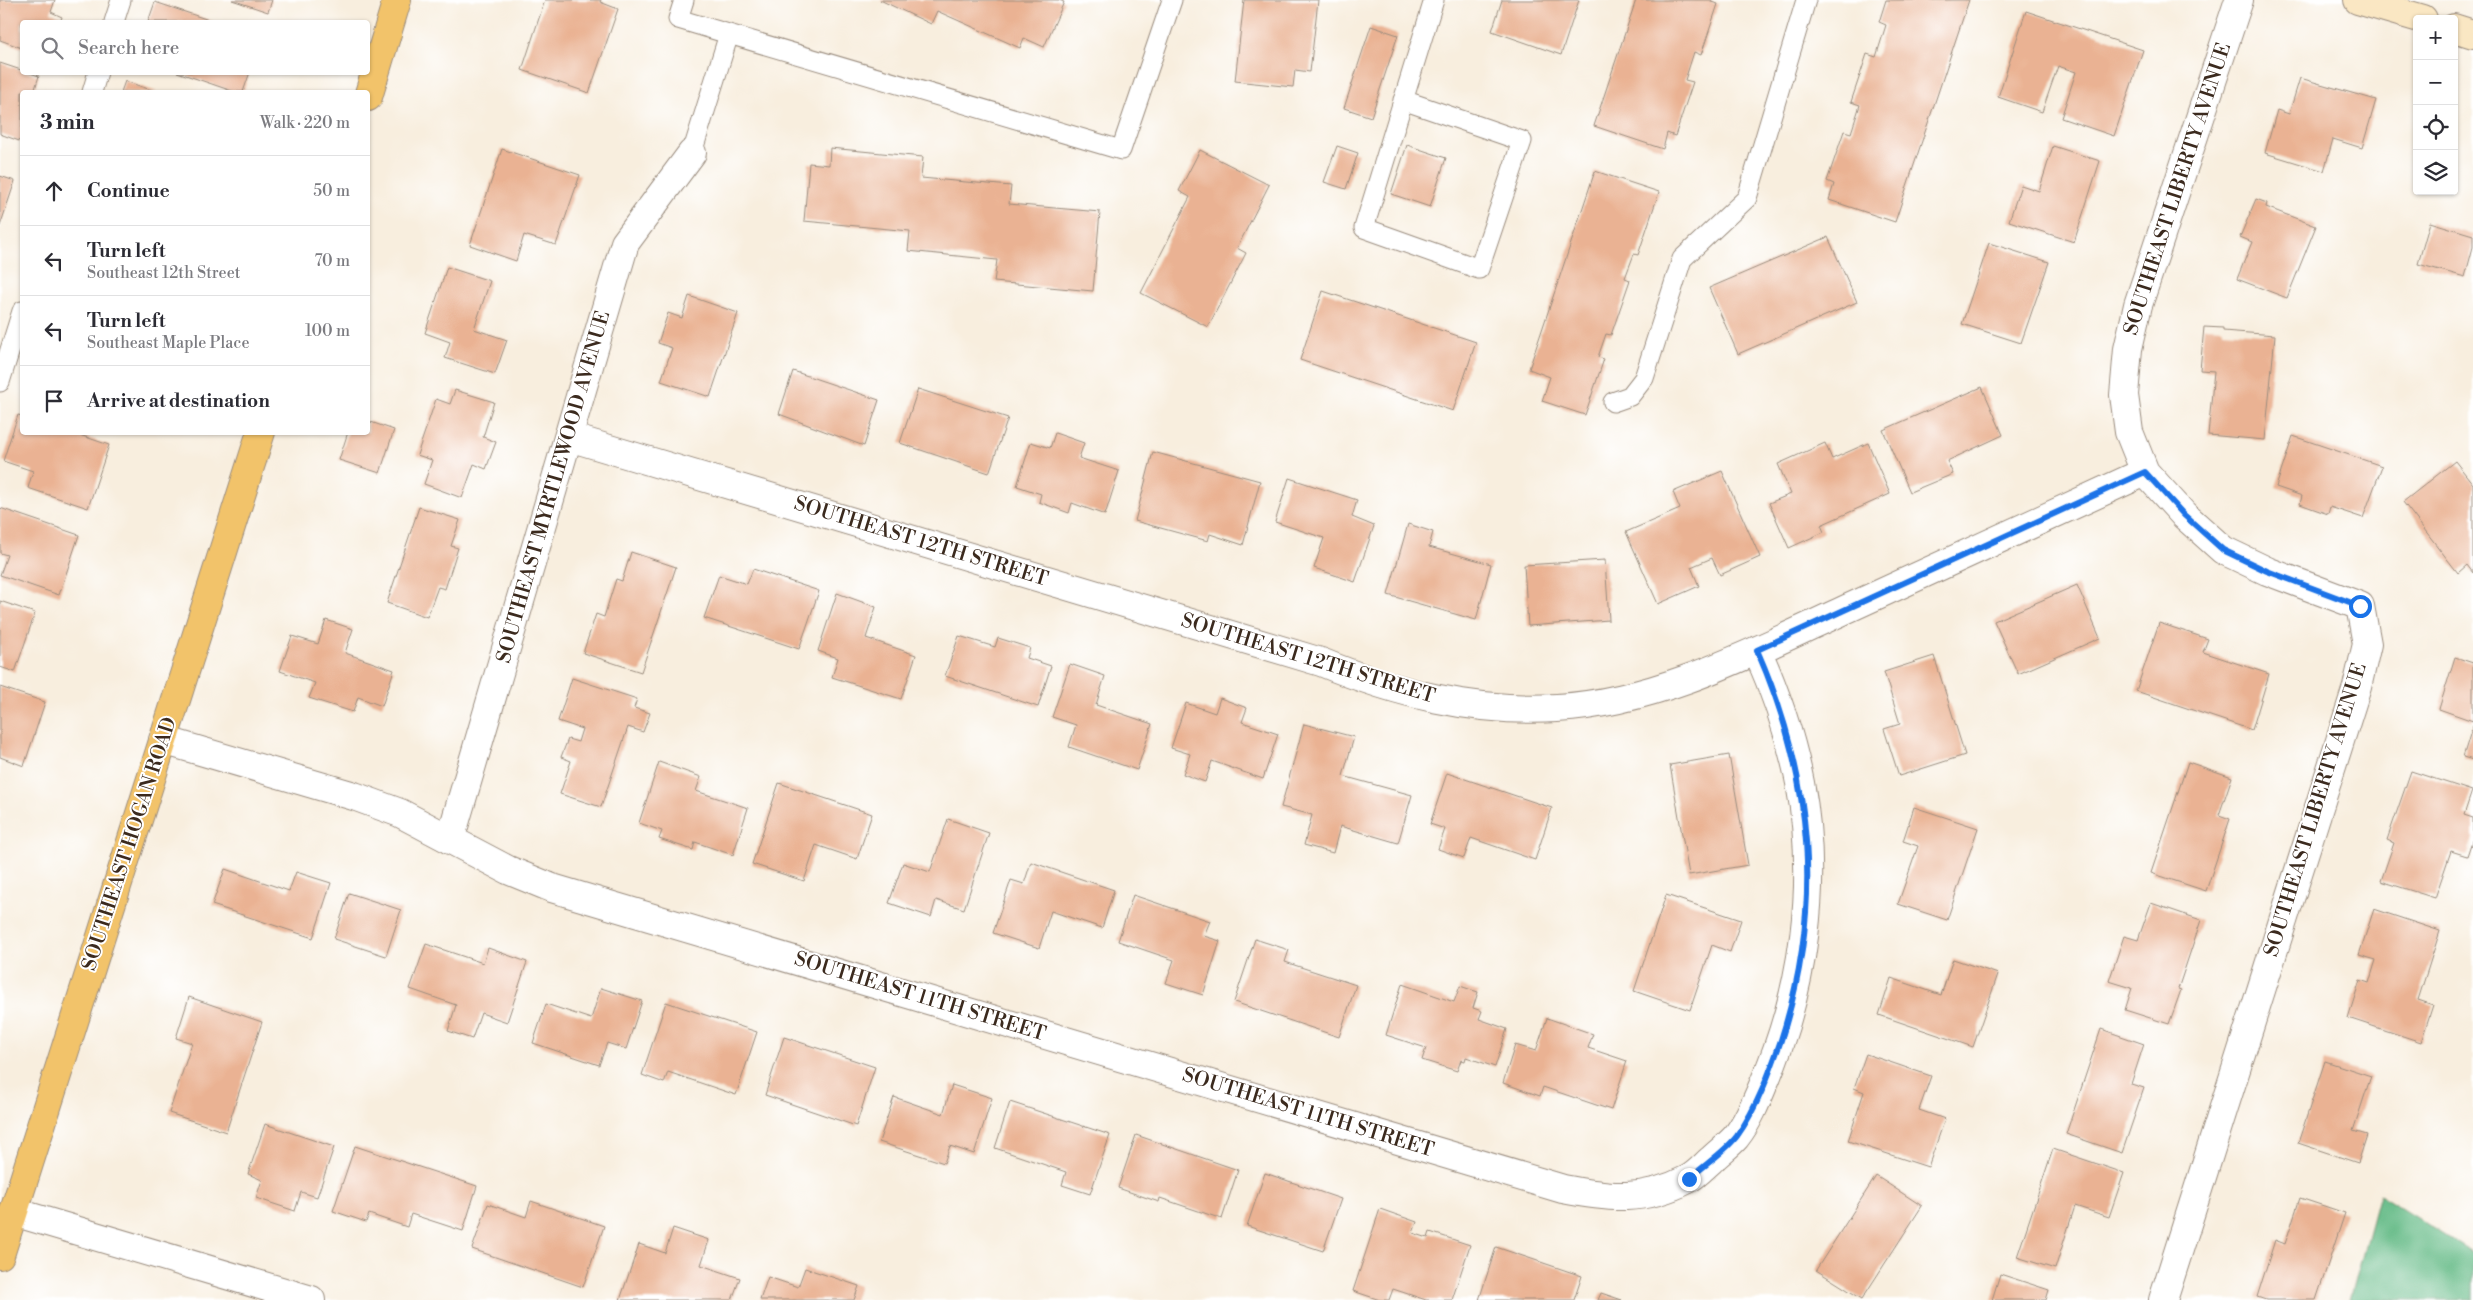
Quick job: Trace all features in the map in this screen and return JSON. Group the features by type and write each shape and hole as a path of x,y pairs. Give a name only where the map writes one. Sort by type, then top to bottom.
{"main road":[{"path":"370,90 397,0"},
{"name":"SOUTHEAST HOGAN ROAD","path":"0,1255 260,435"}],"street":[{"name":"SOUTHEAST LIBERTY AVENUE","path":"2163,1300 2357,687 2366,644 2360,606 2267,571 2223,550 2184,515 2145,472 2129,432 2124,395 2128,349 2138,305 2238,0"},
{"path":"2358,0 2419,12"},
{"path":"2458,29 2473,34"},
{"name":"SOUTHEAST MYRTLEWOOD AVENUE","path":"450,840 625,243 692,153"},
{"name":"SOUTHEAST 12TH STREET","path":"569,437 1320,662 1369,682 1415,695 1461,704 1509,708 1556,708 1604,703 1649,693 1757,650 2145,472"},
{"name":"SOUTHEAST 11TH STREET","path":"163,740 354,796 400,814 508,870 552,888 1563,1189 1606,1197 1649,1194 1689,1179 1736,1136 1757,1100 1775,1058 1789,1014 1803,942 1808,878 1806,830 1800,784 1776,694 1757,650"},
{"path":"14,1212 311,1300"}],"lane":[{"path":"115,20 121,0"},
{"path":"684,0 678,19 1122,150 1172,0"},
{"path":"1403,100 1522,141 1480,268 1364,228 1403,100 1434,0"},
{"path":"1613,402 1630,396 1644,378 1682,259 1747,198 1806,0"},
{"path":"692,153 729,34"},
{"path":"93,90 97,75"},
{"path":"0,382 20,317"}],"green space":[{"path":"2379,1194 2473,1253 2473,1300 2350,1300"}],"building":[{"path":"0,0 55,0 51,12 62,17 61,20 20,20 20,47 0,40"},
{"path":"232,0 272,0 268,12"},
{"path":"545,0 601,0 600,2 618,9 589,93 522,70"},
{"path":"880,0 1059,0 1064,2 1044,47 1024,38 1020,48 937,11 931,24"},
{"path":"1244,0 1318,0 1310,72 1295,70 1293,87 1235,81"},
{"path":"1502,0 1579,0 1561,55 1492,31"},
{"path":"1636,0 1712,0 1711,2 1718,4 1701,55 1694,52 1685,80 1693,82 1675,136 1667,133 1663,149 1594,126"},
{"path":"1886,0 1969,0 1895,222 1829,200 1834,184 1827,181 1844,131 1851,133 1860,105 1851,102 1867,54 1876,57 1886,25 1879,22"},
{"path":"155,2 209,20 149,20"},
{"path":"2026,11 2143,50 2114,136 2061,118 2076,72 2058,66 2042,112 1998,97"},
{"path":"1371,26 1398,35 1371,117 1344,108"},
{"path":"0,63 20,70 20,75 39,76 35,90 20,90 20,141 0,134"},
{"path":"186,75 249,75 244,90 229,90"},
{"path":"2300,78 2376,100 2362,148 2333,139 2324,171 2265,153 2277,110 2289,114"},
{"path":"125,81 151,90 122,90"},
{"path":"1407,145 1446,158 1430,207 1391,194"},
{"path":"1337,146 1358,153 1346,189 1324,182"},
{"path":"2053,146 2100,161 2074,242 2009,221 2021,185 2039,191"},
{"path":"830,148 923,157 921,178 1011,186 1009,204 1100,212 1093,291 994,282 997,260 908,251 910,231 804,221 809,163 829,165"},
{"path":"502,149 580,175 556,245 524,235 516,261 470,245"},
{"path":"1200,150 1269,185 1237,248 1246,253 1208,327 1141,293 1190,197 1179,191"},
{"path":"1595,171 1659,192 1638,255 1634,254 1625,278 1630,280 1611,335 1606,334 1598,357 1604,359 1585,415 1542,401 1550,377 1529,369"},
{"path":"0,176 15,181 0,226"},
{"path":"2256,199 2267,203 2266,207 2316,226 2287,298 2237,279 2252,242 2240,237"},
{"path":"2430,222 2473,235 2473,247 2465,277 2418,264"},
{"path":"1828,237 1857,302 1738,354 1709,288"},
{"path":"1989,243 2049,262 2021,343 1962,324"},
{"path":"447,267 490,281 474,329 507,340 495,374 445,358 450,342 425,333"},
{"path":"1323,291 1476,342 1453,411 1300,360"},
{"path":"689,296 738,313 710,397 661,381 672,348 658,343 668,313 682,318"},
{"path":"2204,327 2223,328 2223,331 2275,335 2265,440 2208,435 2214,371 2200,370"},
{"path":"793,371 879,400 864,446 779,414"},
{"path":"1982,387 2003,435 1947,461 1953,474 1910,492 1883,430"},
{"path":"918,389 1008,418 989,473 900,443"},
{"path":"455,390 494,402 483,437 496,442 486,469 474,464 462,498 424,484 432,460 417,455 436,399 450,404"},
{"path":"18,415 20,416 20,435 80,435 109,445 88,508 28,488 33,471 3,461"},
{"path":"370,422 394,430 380,473 339,460 347,435 370,435"},
{"path":"1055,433 1084,443 1079,458 1119,471 1105,515 1072,503 1069,513 1039,502 1041,494 1017,486 1031,442 1050,448"},
{"path":"2293,436 2382,466 2363,518 2330,507 2328,514 2300,504 2302,496 2276,487"},
{"path":"1825,443 1832,459 1868,443 1890,494 1821,525 1824,532 1789,548 1769,503 1791,494 1778,464"},
{"path":"1153,452 1260,481 1243,545 1210,534 1208,541 1135,521"},
{"path":"2455,461 2473,484 2473,573 2467,565 2458,573 2403,502"},
{"path":"1722,471 1760,557 1720,575 1712,558 1691,567 1699,586 1658,604 1626,532 1680,509 1673,492"},
{"path":"1289,478 1357,500 1352,517 1374,526 1355,582 1314,568 1324,538 1275,522"},
{"path":"419,507 460,520 451,546 458,548 445,589 438,587 427,617 387,603"},
{"path":"0,508 79,535 59,595 0,575 7,555 0,553"},
{"path":"1408,524 1433,532 1429,547 1491,564 1476,620 1388,595"},
{"path":"631,552 676,567 641,672 583,653 596,614 604,617 616,579 622,581"},
{"path":"1605,560 1609,620 1528,626 1524,565"},
{"path":"753,569 819,591 799,649 704,618 719,575 747,584"},
{"path":"2077,585 2100,638 2018,674 1994,621"},
{"path":"837,593 876,607 866,638 916,655 901,699 832,677 838,658 818,651"},
{"path":"0,601 35,613 15,672 0,667"},
{"path":"326,620 353,629 345,653 394,670 382,706 358,697 353,712 309,698 315,683 280,671 292,636 318,644"},
{"path":"2159,623 2208,639 2203,652 2269,674 2252,730 2136,691"},
{"path":"959,636 995,647 998,638 1030,648 1027,658 1051,666 1038,707 945,676"},
{"path":"1934,656 1965,755 1899,776 1884,729 1900,724 1884,672"},
{"path":"2455,657 2473,663 2473,721 2439,709"},
{"path":"1070,664 1105,676 1096,705 1152,724 1137,770 1069,747 1076,725 1052,717"},
{"path":"572,678 637,699 634,708 650,713 643,732 628,727 601,807 560,794 571,761 561,757 568,739 578,742 582,729 558,721"},
{"path":"0,687 45,702 24,766 0,757"},
{"path":"1220,698 1247,708 1242,722 1278,734 1263,779 1212,761 1205,782 1183,774 1190,754 1171,748 1186,703 1215,713"},
{"path":"1304,724 1354,737 1343,776 1412,795 1398,843 1340,826 1333,853 1304,845 1312,815 1281,807"},
{"path":"2473,725 2473,760 2463,757"},
{"path":"1729,755 1748,865 1689,875 1670,765"},
{"path":"659,762 701,777 696,791 748,808 733,855 695,842 693,850 659,839 662,831 639,823"},
{"path":"2188,762 2232,777 2219,815 2230,819 2206,891 2151,873"},
{"path":"2411,771 2472,791 2464,815 2473,818 2473,838 2467,856 2451,851 2435,898 2381,881 2394,843 2387,840"},
{"path":"1447,773 1552,808 1535,860 1471,838 1464,858 1438,849 1445,829 1430,824"},
{"path":"779,783 872,814 857,859 816,845 804,881 752,864"},
{"path":"1914,807 1978,828 1947,920 1898,904 1918,846 1903,841"},
{"path":"948,819 989,833 964,909 936,900 931,917 889,903 903,863 930,872"},
{"path":"1031,862 1114,890 1102,928 1051,911 1039,948 993,933 1011,880 1024,884"},
{"path":"225,869 289,891 296,872 331,883 313,938 212,905"},
{"path":"349,893 401,910 386,956 334,939"},
{"path":"1133,895 1210,921 1204,936 1220,941 1203,995 1166,983 1174,960 1118,941"},
{"path":"1666,895 1741,920 1730,952 1712,945 1690,1010 1634,991"},
{"path":"2151,903 2201,920 2178,989 2181,990 2169,1024 2125,1010 2132,988 2109,981 2124,936 2138,940"},
{"path":"2374,909 2440,931 2418,1000 2433,1005 2421,1042 2348,1018 2360,980 2369,983 2376,960 2359,955"},
{"path":"1255,939 1289,950 1285,962 1356,985 1339,1037 1234,1002"},
{"path":"426,944 483,963 488,948 527,962 507,1022 481,1013 472,1039 448,1031 456,1005 410,989"},
{"path":"1953,959 1998,974 1973,1047 1879,1015 1891,978 1941,995"},
{"path":"1402,984 1454,1002 1460,986 1478,992 1473,1008 1482,1011 1479,1019 1507,1029 1495,1067 1466,1057 1465,1061 1461,1060 1457,1071 1422,1060 1426,1048 1386,1035"},
{"path":"601,988 642,1001 626,1049 607,1043 599,1065 533,1043 546,1004 591,1019"},
{"path":"189,997 262,1022 226,1132 169,1113 192,1043 176,1038"},
{"path":"666,1002 757,1032 736,1095 668,1072 664,1083 642,1075"},
{"path":"1547,1018 1593,1034 1588,1048 1627,1061 1611,1110 1543,1087 1540,1096 1503,1083 1515,1045 1536,1051"},
{"path":"2101,1029 2144,1044 2131,1084 2144,1088 2122,1153 2066,1134"},
{"path":"784,1037 875,1067 856,1126 765,1095"},
{"path":"1866,1054 1931,1076 1919,1110 1945,1119 1928,1167 1848,1141 1864,1092 1854,1088"},
{"path":"2325,1061 2371,1076 2353,1131 2367,1135 2358,1163 2298,1143"},
{"path":"952,1085 992,1098 974,1154 950,1146 944,1163 879,1142 894,1097 943,1114"},
{"path":"1010,1102 1110,1135 1090,1194 1062,1185 1066,1172 995,1148"},
{"path":"265,1124 334,1147 317,1197 301,1192 295,1211 256,1198 262,1180 248,1174"},
{"path":"1136,1135 1238,1170 1222,1219 1160,1198 1159,1202 1118,1188"},
{"path":"355,1146 477,1186 463,1231 411,1214 407,1227 369,1214 366,1222 333,1211"},
{"path":"2053,1149 2124,1173 2109,1217 2075,1206 2055,1269 2017,1257"},
{"path":"1265,1173 1341,1199 1323,1251 1247,1226"},
{"path":"1876,1176 1922,1206 1862,1299 1816,1270"},
{"path":"2300,1198 2345,1213 2316,1300 2266,1300 2257,1297 2275,1240 2285,1244"},
{"path":"531,1201 604,1226 583,1287 472,1249 488,1204 526,1217"},
{"path":"1380,1209 1417,1222 1413,1233 1428,1238 1430,1232 1470,1245 1452,1300 1426,1300 1393,1289 1389,1300 1380,1300 1353,1291"},
{"path":"673,1228 709,1240 701,1265 740,1278 732,1300 620,1300 639,1244 665,1253"},
{"path":"1496,1247 1582,1276 1574,1300 1479,1300"},
{"path":"805,1268 859,1286 854,1300 760,1300 768,1277 798,1287"},
{"path":"2000,1274 2049,1290 2046,1300 1992,1300"},
{"path":"1601,1293 1622,1300 1598,1300"}],"route":[{"path":"1689,1179 1736,1136 1757,1100 1775,1058 1789,1014 1799,970 1805,924 1808,878 1806,830 1800,784 1790,738 1776,694 1757,650 2145,472 2184,515 2223,550 2267,571 2360,606"}]}
